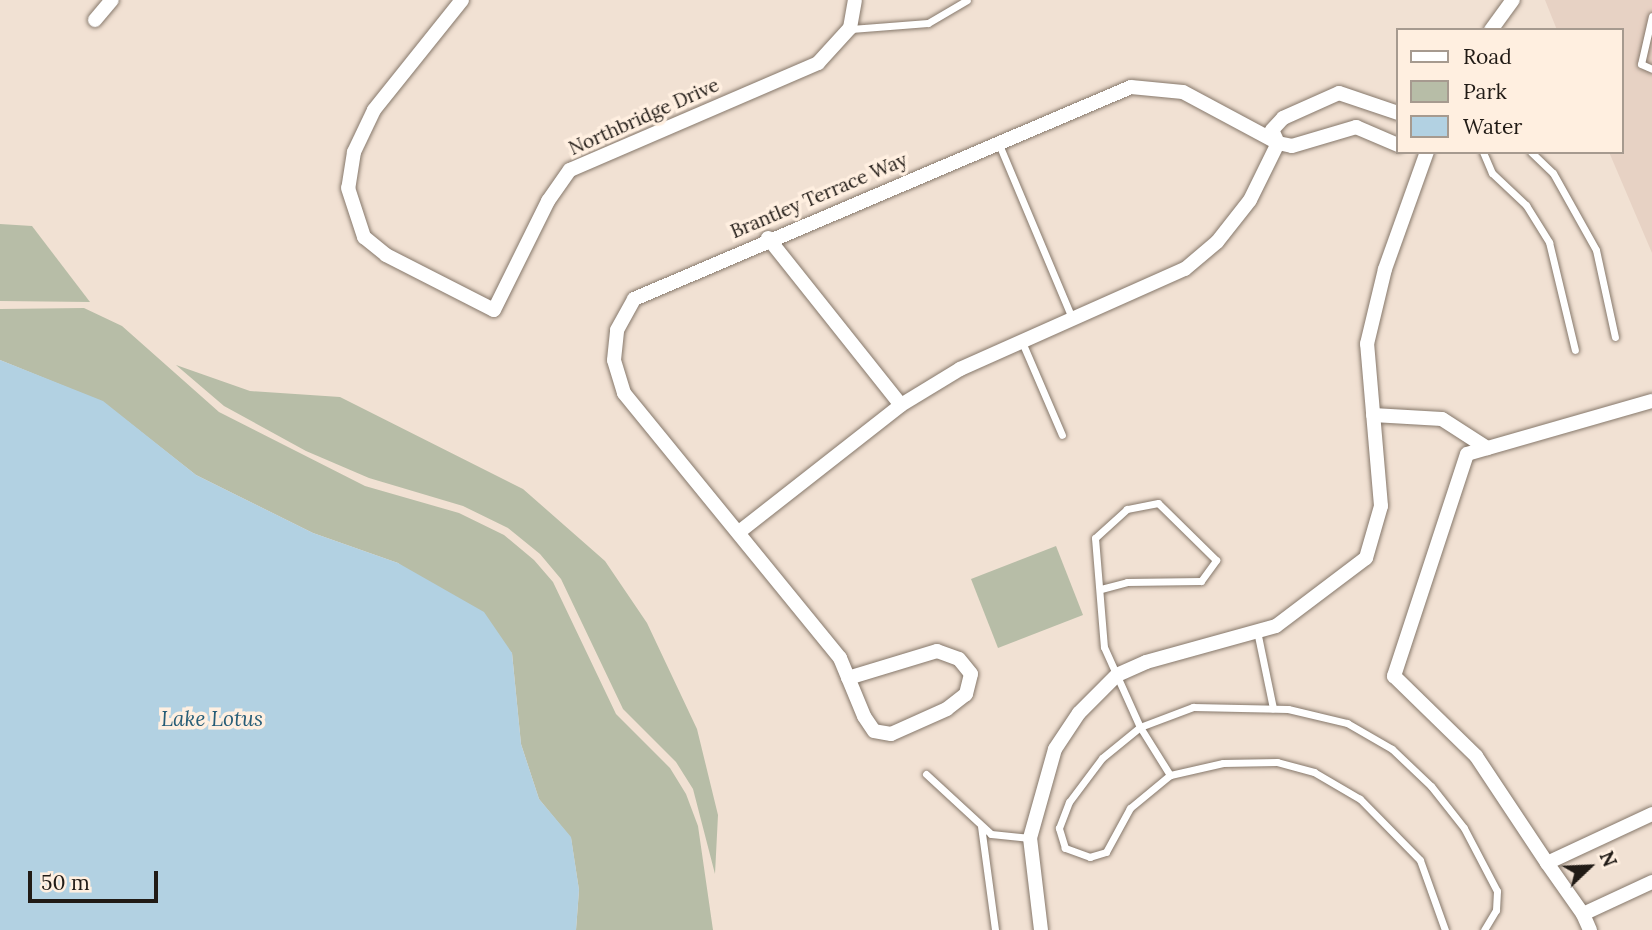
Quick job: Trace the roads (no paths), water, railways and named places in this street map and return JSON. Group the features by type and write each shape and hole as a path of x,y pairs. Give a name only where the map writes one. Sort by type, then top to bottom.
{"street":[{"path":"95,20 112,0"},
{"name":"Northbridge Drive","path":"463,0 374,110 354,152 348,188 364,237 386,255 495,310 548,201 570,170 818,63 850,29"},
{"path":"850,29 855,0"},
{"path":"1492,28 1513,0"},
{"name":"Brantley Terrace Way","path":"848,678 937,652 967,666 966,694 947,709 891,733 874,731 848,678 839,658 624,393 616,340 634,299 768,239 1131,87 1156,87 1224,109 1278,143"},
{"path":"1278,143 1272,130 1314,99 1339,93 1396,112"},
{"path":"1278,143 1292,146 1356,127 1396,144"},
{"path":"739,532 901,405 1022,342 1185,269 1217,242 1250,200 1278,143"},
{"path":"1041,930 1030,838 1055,749 1079,713 1117,675 1276,626 1366,558 1381,506 1367,344 1385,269 1424,154"},
{"path":"768,239 901,405"},
{"path":"1590,930 1583,914 1476,756 1394,676 1467,454 1652,401"},
{"path":"1373,415 1442,419 1487,448"},
{"path":"1547,863 1652,814"},
{"path":"1583,914 1652,881"}],"lane":[{"path":"850,29 928,23 968,0"},
{"path":"1652,16 1641,64 1652,69"},
{"path":"998,141 1073,320"},
{"path":"1484,154 1492,173 1526,205 1549,242 1575,350"},
{"path":"1533,154 1553,173 1596,250 1615,337"},
{"path":"1022,342 1062,435"},
{"path":"1101,589 1201,581 1216,560 1158,503 1142,504 1109,521 1095,538 1104,646 1140,727 1170,775"},
{"path":"1257,631 1273,708"},
{"path":"1445,930 1420,860 1360,799 1314,772 1277,762 1223,763 1170,775 1130,808 1106,852 1090,857 1065,848 1059,828 1069,802 1102,758 1140,727 1193,707 1273,708 1347,723 1392,749 1431,786 1464,828 1497,891 1496,910 1484,930"},
{"path":"926,774 991,834 1030,838"},
{"path":"981,826 995,930"}],"water":[{"name":"Lake Lotus","path":"0,360 103,401 196,475 313,533 398,563 484,612 512,653 521,744 539,799 571,837 579,890 576,930 0,930"}]}
